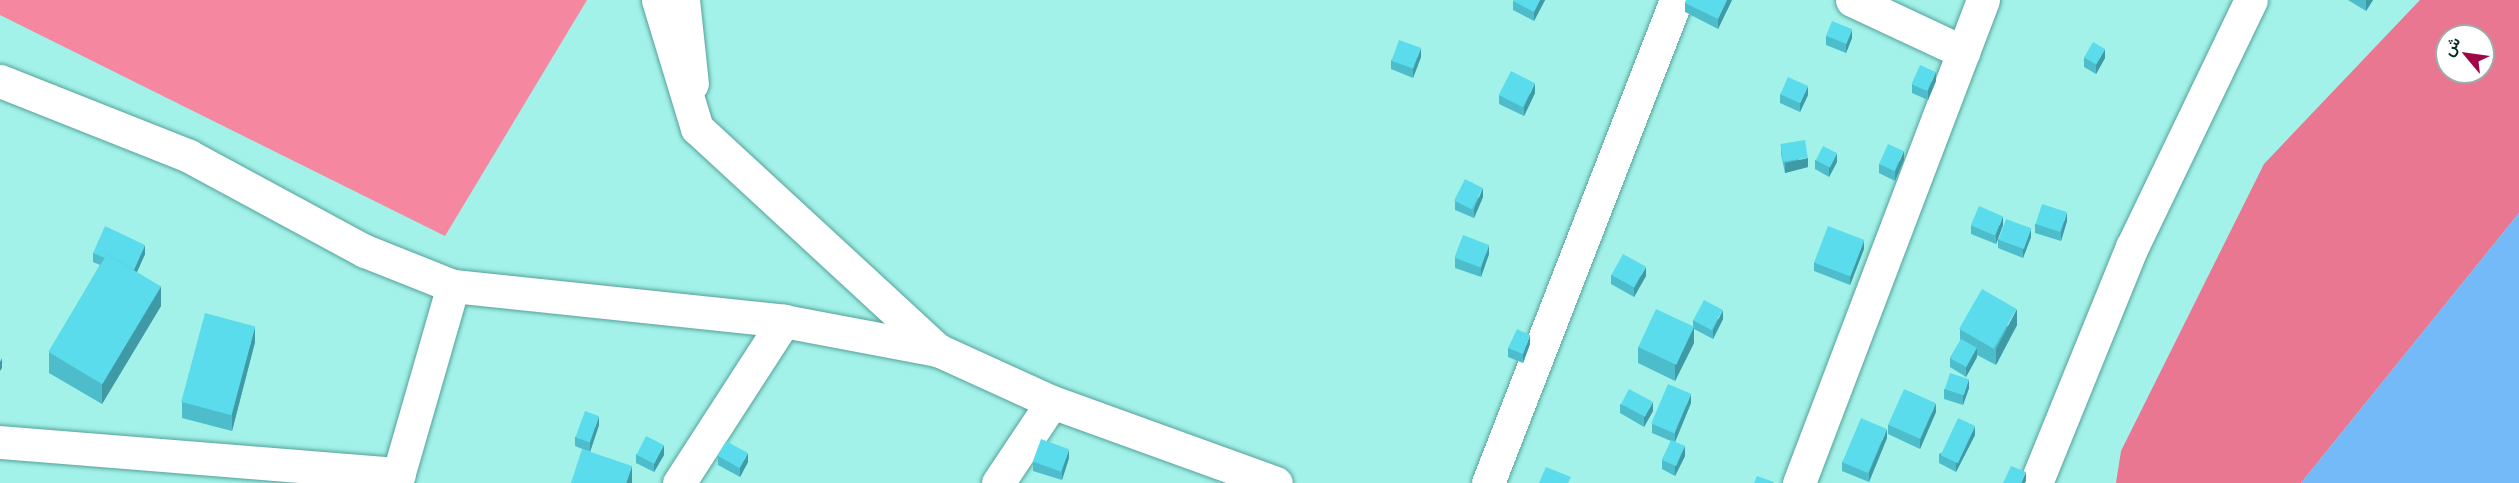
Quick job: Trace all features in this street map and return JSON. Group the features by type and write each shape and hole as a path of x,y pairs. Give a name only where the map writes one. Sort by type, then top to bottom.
{"street":[{"path":"658,0 697,128 938,350"},
{"path":"683,0 697,128"},
{"path":"1488,483 1676,0"},
{"path":"1852,0 1963,52"},
{"path":"1799,483 1983,0"},
{"path":"2036,483 2132,247 2251,0"},
{"path":"0,81 189,156 365,251 453,286 784,321 938,350 1052,402 1276,483"},
{"path":"0,442 398,478 453,286"},
{"path":"679,483 784,321"},
{"path":"998,483 1052,402"}],"shaded area":[{"path":"0,0 587,0 445,236 0,15"},
{"path":"2420,0 2519,0 2519,213 2301,483 2116,483 2121,451 2264,164"}],"water":[{"path":"2519,213 2519,483 2301,483"}],"building":[{"path":"1513,0 1540,0 1534,12"},
{"path":"1686,0 1727,0 1718,19 1685,3"},
{"path":"1832,21 1852,29 1846,44 1826,36"},
{"path":"1399,40 1421,48 1413,69 1391,61"},
{"path":"2093,42 2105,49 2096,65 2084,58"},
{"path":"1920,65 1936,72 1927,91 1911,84"},
{"path":"1511,71 1535,83 1523,107 1499,95"},
{"path":"1788,77 1808,86 1800,103 1780,94"},
{"path":"1805,140 1808,158 1783,162 1780,144"},
{"path":"1888,144 1904,151 1895,171 1879,164"},
{"path":"1823,146 1837,153 1830,168 1816,160"},
{"path":"1465,179 1483,188 1472,209 1454,200"},
{"path":"2042,204 2067,212 2060,232 2036,224"},
{"path":"1979,206 2003,216 1995,235 1971,225"},
{"path":"2006,219 2031,228 2024,249 1998,240"},
{"path":"105,226 145,245 134,270 107,254 105,258 93,253"},
{"path":"1828,226 1864,240 1850,276 1814,262"},
{"path":"1463,235 1489,245 1481,267 1454,257"},
{"path":"107,254 161,286 102,384 48,352"},
{"path":"1623,254 1646,267 1634,288 1611,275"},
{"path":"1982,289 2017,309 1994,349 1959,329"},
{"path":"1704,300 1723,310 1712,330 1693,320"},
{"path":"1656,309 1694,327 1676,365 1638,347"},
{"path":"205,313 255,326 231,415 181,402"},
{"path":"1517,329 1530,335 1523,354 1508,348"},
{"path":"1961,339 1977,348 1966,367 1950,358"},
{"path":"1950,373 1969,379 1964,395 1945,389"},
{"path":"1668,384 1691,394 1674,433 1651,424"},
{"path":"1629,389 1653,402 1645,417 1621,404"},
{"path":"1904,389 1936,403 1920,439 1888,425"},
{"path":"585,411 599,416 590,442 575,437"},
{"path":"1861,418 1887,429 1868,473 1842,462"},
{"path":"1958,418 1975,426 1958,463 1941,455"},
{"path":"646,436 664,445 654,464 636,455"},
{"path":"1041,439 1069,449 1061,472 1033,462"},
{"path":"1671,440 1685,446 1676,466 1662,460"},
{"path":"726,441 748,453 740,468 718,456"},
{"path":"582,449 632,466 626,483 571,483"},
{"path":"2011,466 2026,472 2021,483 2003,483"},
{"path":"1546,467 1571,477 1568,483 1539,483"},
{"path":"1757,476 1774,482 1754,483"}]}
